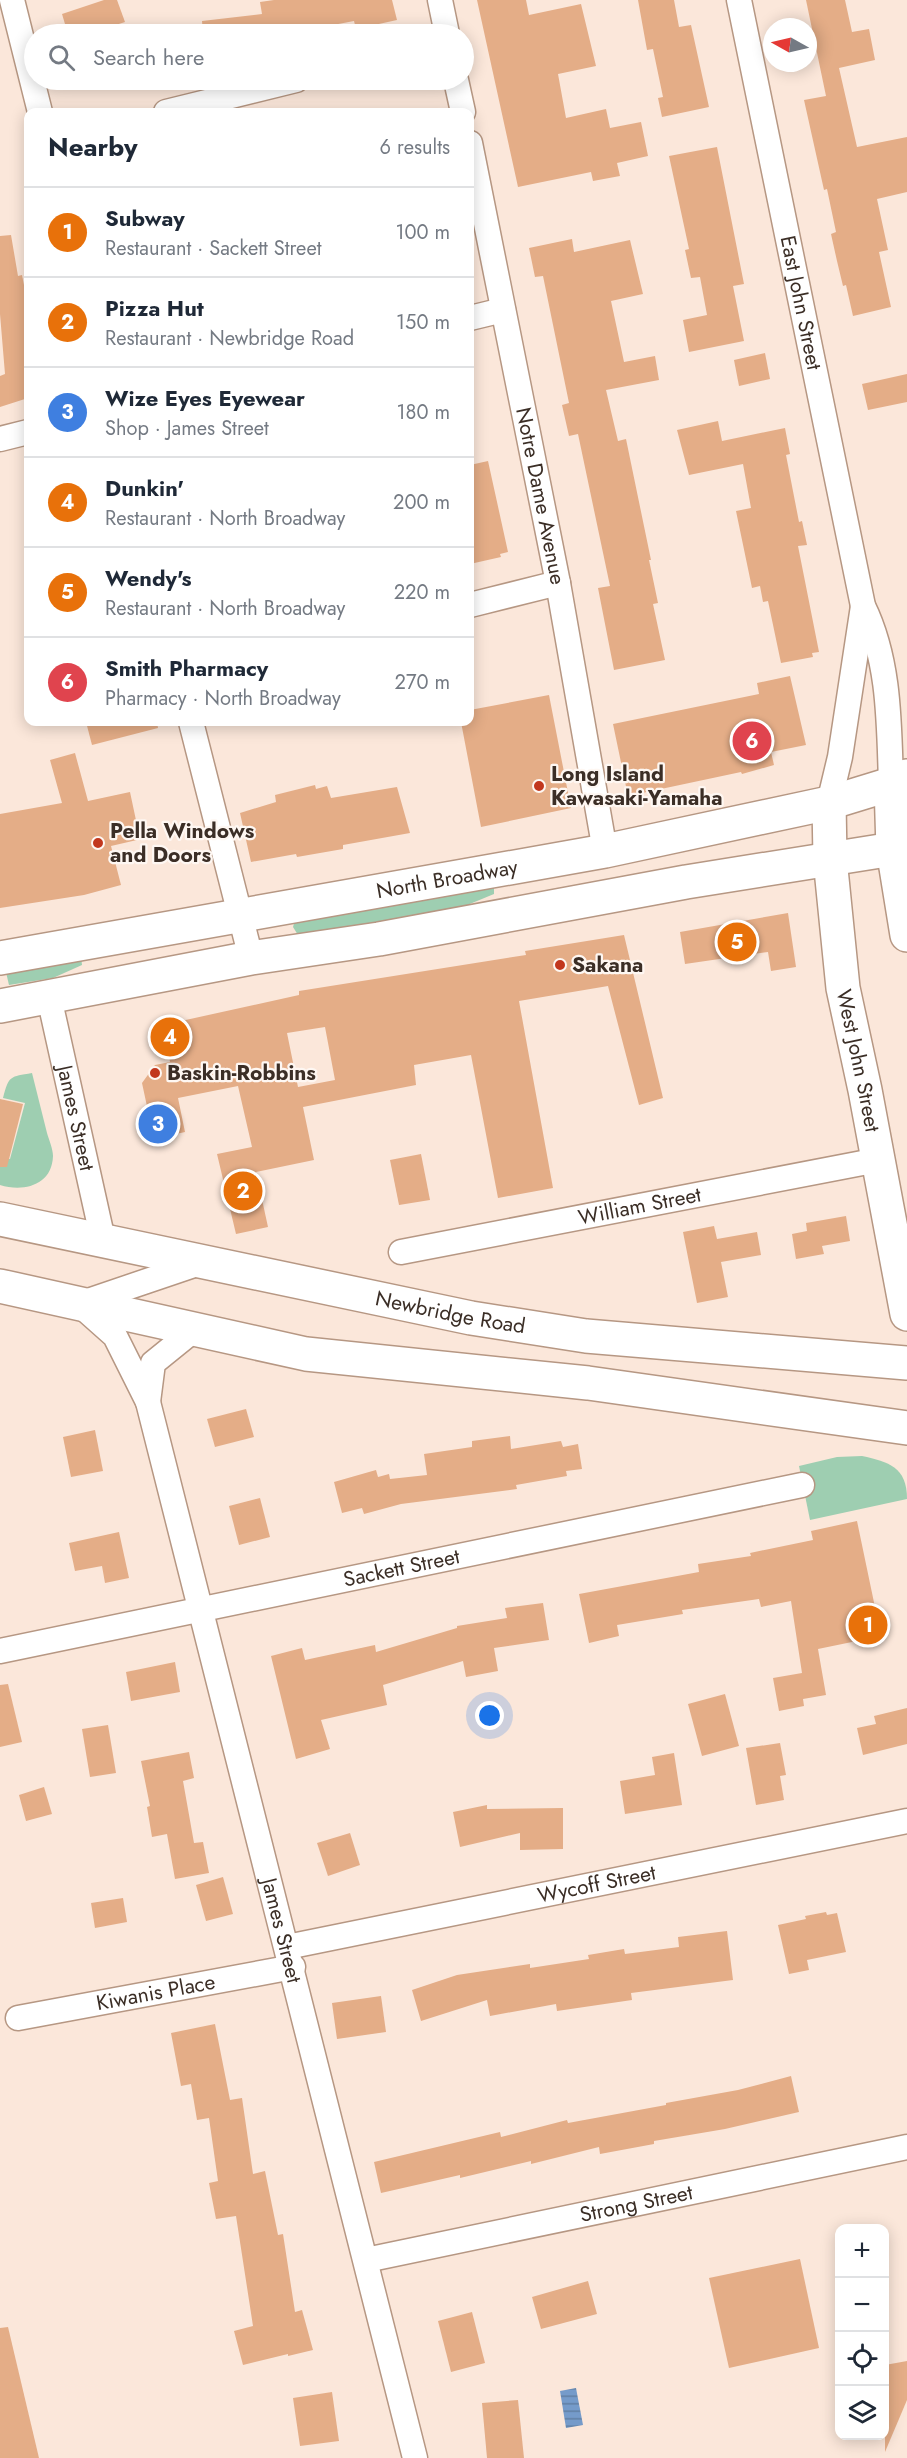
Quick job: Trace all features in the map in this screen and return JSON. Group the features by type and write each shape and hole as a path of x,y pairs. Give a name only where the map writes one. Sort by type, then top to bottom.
{"main road":[{"name":"North Broadway","path":"0,958 605,851 829,803 899,780"},
{"path":"899,780 907,935"},
{"name":"West John Street","path":"829,803 830,859 843,988 907,1314"},
{"path":"0,1006 251,958 378,939 686,882 902,847"},
{"name":"Newbridge Road","path":"0,1219 471,1318 586,1336 907,1364"},
{"path":"0,1286 306,1354 588,1383 907,1428"}],"street":[{"path":"12,0 24,48"},
{"path":"440,0 445,24"},
{"name":"East John Street","path":"740,0 863,606 874,628 889,708 899,780"},
{"path":"34,90 39,108"},
{"path":"182,108 255,90"},
{"path":"458,90 462,108"},
{"name":"Notre Dame Avenue","path":"474,163 558,583 605,851"},
{"path":"474,317 503,310"},
{"path":"0,439 24,433"},
{"path":"474,604 558,583"},
{"name":"East John Street","path":"829,803 840,757 863,606"},
{"path":"192,726 251,958"},
{"name":"James Street","path":"49,997 103,1240"},
{"name":"William Street","path":"401,1252 878,1161"},
{"path":"79,1304 205,1262"},
{"name":"James Street","path":"79,1304 115,1336 148,1402 416,2458"},
{"name":"James Street","path":"148,1402 153,1364 195,1329"},
{"name":"Sackett Street","path":"0,1651 802,1485"},
{"name":"Wycoff Street","path":"290,1957 907,1821"},
{"name":"Kiwanis Place","path":"18,2018 290,1957"},
{"name":"Strong Street","path":"366,2260 907,2147"}],"green space":[{"path":"494,885 494,894 460,908 298,935 293,927 295,920"},
{"path":"81,956 82,965 53,978 9,985 5,968"},
{"path":"32,1073 52,1150 51,1166 48,1174 42,1180 27,1187 0,1185 0,1157 10,1159 25,1103 3,1098 5,1090 12,1078"},
{"path":"862,1456 895,1468 904,1480 907,1499 810,1520 799,1466 837,1457"}],"water":[{"path":"576,2388 583,2425 566,2428 560,2391"}],"building":[{"path":"104,0 117,0 125,22 65,24 62,14"},
{"path":"392,0 397,20 379,24 355,24 354,21 338,24 202,24 202,21 262,14 260,2"},
{"path":"477,0 526,0 529,15 581,4 596,66 558,74 566,118 606,109 610,128 641,122 648,156 617,163 620,176 593,181 591,172 518,187"},
{"path":"638,0 674,0 679,27 691,25 709,107 662,117 658,98 663,97 653,49 647,50"},
{"path":"806,0 845,0 852,32 869,29 875,60 839,68 857,147 907,137 907,192 877,199 888,250 879,252 891,307 853,316 846,285 843,286 837,261 831,234 836,232 804,100 826,96 817,53 817,18 810,18"},
{"path":"717,147 744,284 733,286 744,341 689,352 683,320 707,315 700,277 691,278 685,250 689,249 669,156"},
{"path":"11,235 18,276 22,275 24,285 24,399 0,407 0,376 5,374 0,314 0,236"},
{"path":"572,239 574,252 630,240 643,294 611,301 624,362 655,356 659,380 606,390 618,441 626,439 651,560 649,560 658,603 653,604 665,660 614,670 598,588 610,586 578,434 569,436 562,405 569,403 543,276 535,277 529,248"},
{"path":"765,353 770,379 739,386 734,360"},
{"path":"907,374 907,402 868,410 862,384"},
{"path":"718,421 722,441 785,428 790,454 786,455 799,522 802,521 807,545 798,546 819,652 812,653 813,657 781,663 768,601 763,602 760,586 752,588 736,511 751,508 743,464 689,475 677,430"},
{"path":"488,461 508,552 500,554 501,557 474,563 474,464"},
{"path":"790,676 806,745 771,752 774,765 742,774 741,772 628,796 613,724 759,694 757,683"},
{"path":"549,695 571,808 481,827 462,726 474,726 474,709"},
{"path":"87,726 158,726 158,728 92,745"},
{"path":"75,753 88,801 130,792 137,825 134,827 137,840 111,846 121,885 84,895 0,908 0,814 62,803 50,760"},
{"path":"315,785 316,789 327,786 331,798 397,787 410,833 343,845 343,849 251,862 240,813 276,802 275,795"},
{"path":"788,913 796,967 771,971 768,952 685,964 680,932"},
{"path":"624,935 663,1098 639,1105 608,986 519,1001 553,1188 498,1198 471,1055 414,1065 416,1085 303,1107 314,1160 256,1172 268,1227 236,1234 217,1154 252,1147 238,1086 178,1098 185,1132 154,1139 142,1083 155,1065 170,1062 163,1025 299,995 299,991 526,955 525,951","holes":["325,1027 335,1080 298,1087 287,1033"]},
{"path":"0,1099 23,1104 7,1167 0,1167"},
{"path":"421,1154 430,1200 399,1205 390,1160"},
{"path":"846,1216 850,1241 822,1246 824,1254 796,1259 792,1234 807,1231 806,1223"},
{"path":"714,1226 717,1239 757,1232 761,1255 721,1262 728,1297 697,1303 683,1232"},
{"path":"246,1409 254,1437 215,1447 207,1419"},
{"path":"95,1430 103,1471 71,1477 63,1437"},
{"path":"510,1436 511,1449 561,1441 563,1447 578,1444 582,1469 566,1471 567,1476 516,1485 517,1489 401,1504 364,1514 362,1508 342,1513 334,1482 376,1470 378,1477 389,1474 390,1479 427,1475 424,1454 472,1447 472,1441"},
{"path":"260,1498 270,1537 239,1545 229,1506"},
{"path":"857,1521 881,1636 818,1649 826,1695 803,1699 804,1706 779,1711 773,1678 802,1673 791,1601 761,1607 759,1599 682,1610 683,1614 617,1625 619,1636 589,1643 579,1594 699,1572 698,1564 751,1556 750,1553 813,1540 811,1531"},
{"path":"119,1532 129,1578 105,1583 102,1566 75,1571 69,1543"},
{"path":"543,1603 549,1640 494,1648 498,1671 466,1677 463,1661 383,1685 387,1705 321,1720 330,1749 296,1759 271,1656 302,1648 305,1660 375,1645 376,1652 457,1628 457,1626 507,1618 505,1608"},
{"path":"175,1662 180,1692 131,1701 126,1672"},
{"path":"8,1684 22,1742 0,1747 0,1685"},
{"path":"725,1694 739,1746 702,1756 688,1704"},
{"path":"907,1708 907,1744 863,1755 857,1728 876,1724 874,1716"},
{"path":"108,1725 116,1773 90,1777 82,1729"},
{"path":"780,1743 786,1775 780,1776 784,1800 756,1805 746,1748"},
{"path":"189,1752 194,1778 183,1781 194,1843 203,1842 209,1873 175,1879 167,1834 152,1837 147,1807 150,1806 141,1761"},
{"path":"674,1753 682,1805 625,1814 620,1781 655,1775 652,1757"},
{"path":"44,1787 52,1814 26,1821 19,1795"},
{"path":"487,1805 487,1809 563,1808 563,1849 520,1850 520,1833 460,1847 453,1812"},
{"path":"350,1833 360,1865 328,1876 317,1843"},
{"path":"223,1877 233,1914 206,1921 196,1885"},
{"path":"123,1898 127,1922 95,1928 91,1903"},
{"path":"826,1912 827,1915 837,1913 846,1952 807,1960 809,1970 789,1974 778,1925"},
{"path":"727,1931 733,1980 631,1993 632,2000 557,2011 556,2004 490,2016 487,2000 421,2021 412,1990 457,1975 530,1964 530,1968 589,1959 588,1955 624,1949 625,1954 679,1947 678,1937"},
{"path":"381,1996 386,2032 337,2039 332,2003"},
{"path":"215,2024 230,2100 242,2098 253,2174 265,2171 278,2235 283,2234 295,2312 302,2310 313,2350 243,2365 234,2331 253,2326 236,2216 216,2219 209,2183 218,2181 209,2118 197,2120 191,2084 181,2086 171,2033"},
{"path":"791,2076 799,2112 725,2129 654,2141 654,2144 600,2154 599,2147 531,2164 531,2161 460,2178 460,2175 381,2193 374,2162 500,2132 501,2137 567,2120 568,2123 666,2105 666,2103 738,2090"},
{"path":"800,2259 819,2348 729,2368 709,2278"},
{"path":"588,2281 597,2314 541,2329 532,2297"},
{"path":"472,2312 485,2363 451,2372 438,2321"},
{"path":"8,2327 39,2458 0,2458 0,2328"},
{"path":"907,2361 907,2400 885,2452 885,2440 889,2440 889,2364"},
{"path":"332,2392 339,2441 300,2446 293,2398"},
{"path":"518,2400 524,2458 487,2458 482,2403"}],"place":[{"name":"Smith Pharmacy","path":"752,741"},
{"name":"Long Island Kawasaki-Yamaha","path":"539,786"},
{"name":"Pella Windows and Doors","path":"98,843"},
{"name":"Wendy's","path":"737,942"},
{"name":"Sakana","path":"560,965"},
{"name":"Dunkin'","path":"170,1037"},
{"name":"Baskin-Robbins","path":"155,1073"},
{"name":"Wize Eyes Eyewear","path":"158,1124"},
{"name":"Pizza Hut","path":"243,1191"},
{"name":"Subway","path":"868,1625"}]}
